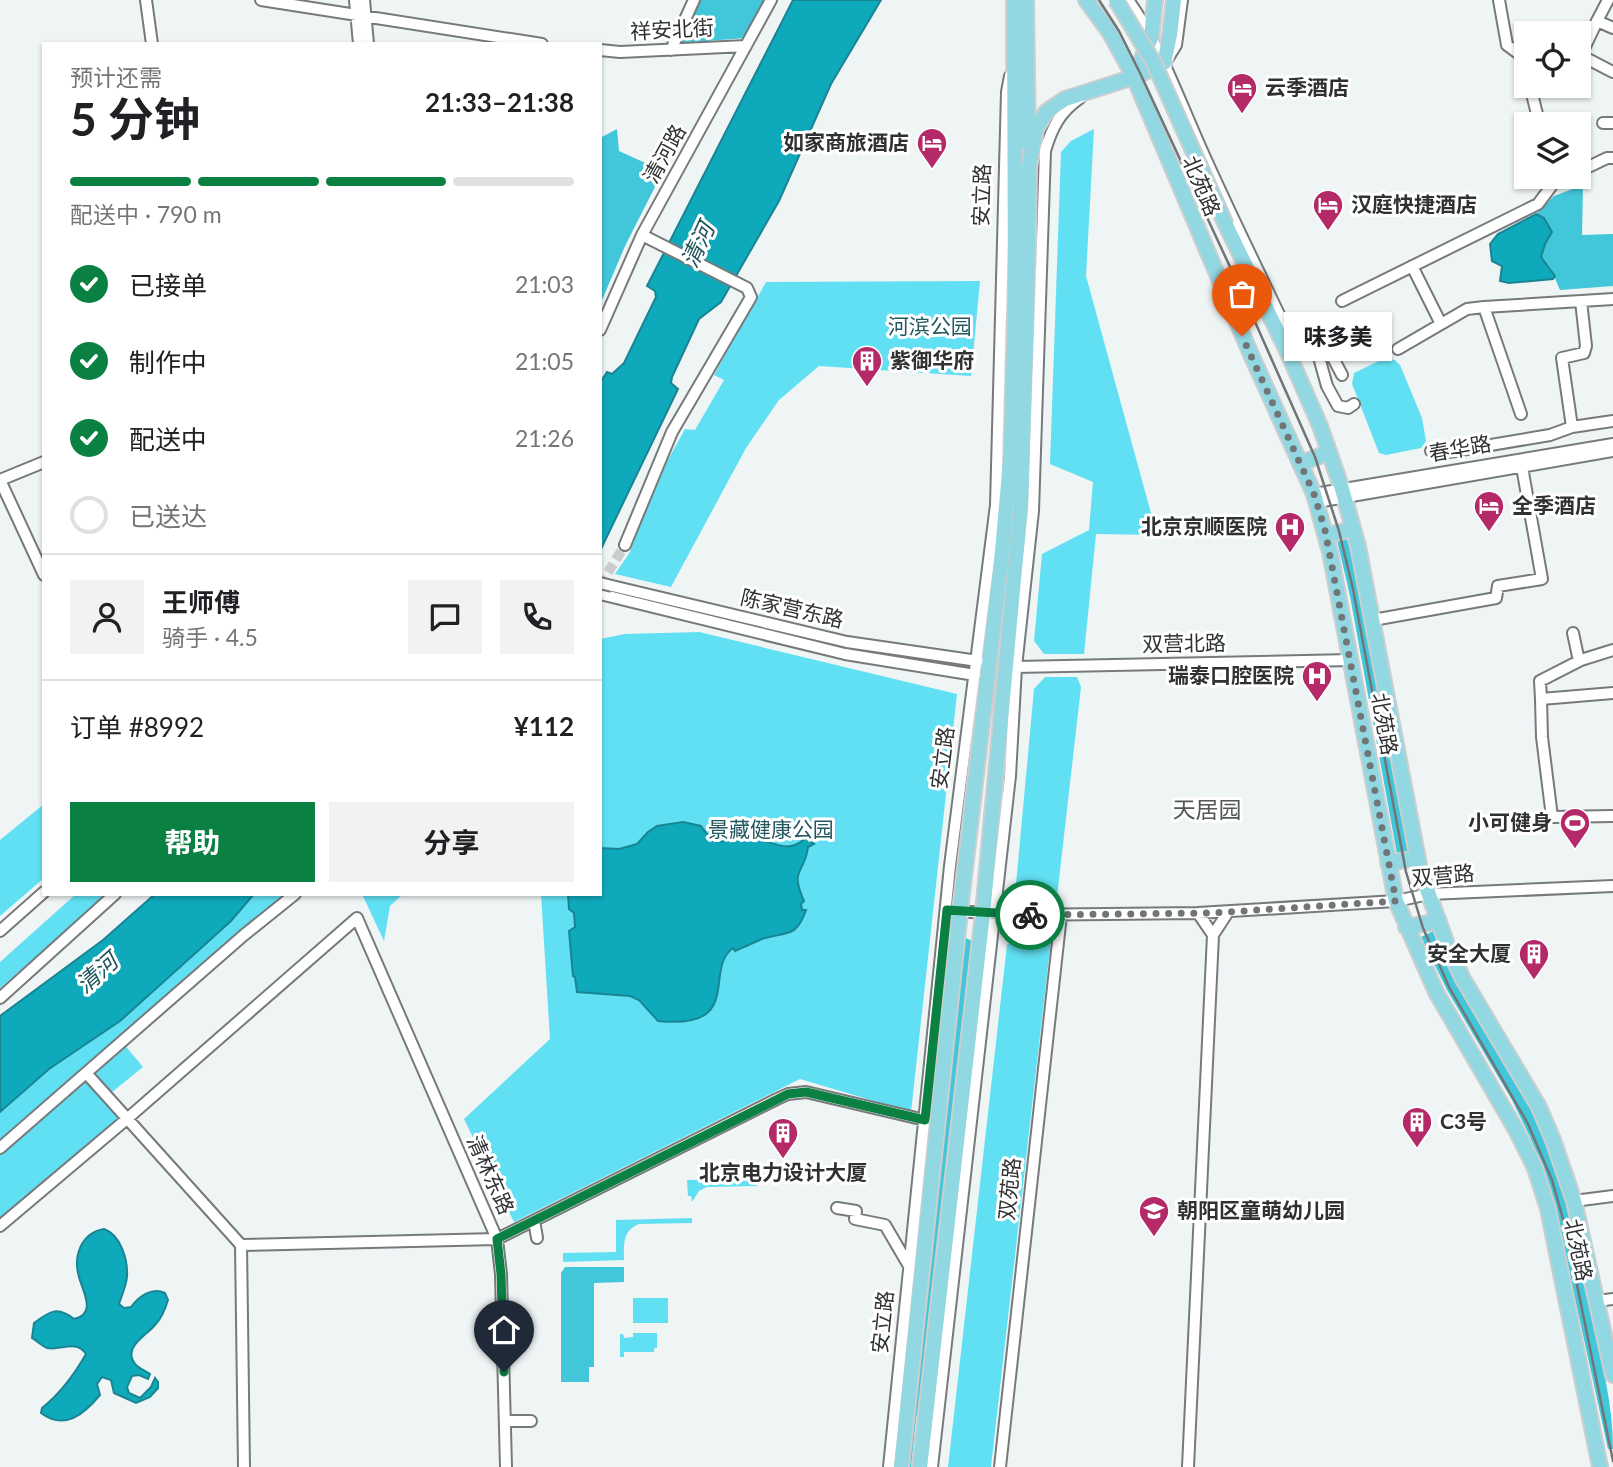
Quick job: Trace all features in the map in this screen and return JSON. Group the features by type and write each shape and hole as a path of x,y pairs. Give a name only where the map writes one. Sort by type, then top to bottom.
{"main road":[{"name":"安立路","path":"901,1467 950,910 1001,562 1011,450 1016,309 1014,0"},
{"path":"919,1467 989,914 1021,504 1029,167 1026,0"},
{"name":"北苑路","path":"1086,0 1110,33 1134,77 1242,336 1315,498 1326,535 1396,901 1436,992 1481,1067 1535,1168 1548,1209 1600,1467"},
{"name":"北苑路","path":"1116,0 1154,63 1226,225 1289,355 1344,493 1373,620 1418,858 1438,921 1463,979 1539,1107 1553,1140 1574,1201 1613,1376"},
{"path":"1134,77 1151,38 1156,0"},
{"path":"1029,167 1036,129 1046,112 1065,99 1134,77 1164,64 1174,0"},
{"path":"1300,464 1329,452"},
{"path":"1326,535 1353,529"},
{"path":"1388,863 1418,858"},
{"path":"1406,927 1438,921"},
{"path":"1597,1452 1613,1462"}],"street":[{"path":"146,0 152,42"},
{"path":"261,0 529,42"},
{"path":"355,0 368,42"},
{"path":"359,42 364,0"},
{"path":"671,50 694,0"},
{"name":"清河路","path":"602,325 642,235 771,0"},
{"name":"北苑路","path":"1128,0 1164,64 1285,327 1289,355"},
{"path":"1164,64 1176,45 1182,0"},
{"path":"1499,0 1507,45 1514,50"},
{"path":"1591,33 1608,0"},
{"path":"1597,21 1613,28"},
{"name":"祥安北街","path":"602,50 620,52 746,46"},
{"name":"安立路","path":"889,1467 925,1120 996,505 1007,92 1014,53"},
{"path":"1591,60 1613,72"},
{"path":"932,1467 989,914 1010,776 1016,667 1036,470 1045,151 1052,127 1066,107 1085,94"},
{"path":"1591,166 1613,158"},
{"path":"1342,301 1538,204 1547,189"},
{"path":"625,545 672,432 751,297 747,288 642,235"},
{"path":"1412,266 1441,324"},
{"path":"1398,348 1467,309 1613,299"},
{"path":"1572,427 1562,358 1584,353 1586,346 1581,301"},
{"path":"1484,307 1521,414"},
{"path":"1342,375 1315,323 1310,326 1327,386 1338,406 1348,408 1354,404"},
{"path":"1431,451 1456,451 1613,421"},
{"name":"春华路","path":"1315,498 1613,444"},
{"name":"春华路","path":"1344,493 1613,451"},
{"path":"42,462 0,480 42,571"},
{"path":"1373,620 1496,598 1498,586 1542,579 1522,467"},
{"name":"陈家营东路","path":"607,592 847,642 978,661"},
{"name":"陈家营东路","path":"607,592 845,654 975,675"},
{"path":"1573,633 1579,661"},
{"path":"1613,650 1579,661 1540,681 1542,737 1552,817 1613,816"},
{"name":"双营北路","path":"1016,667 1351,660"},
{"path":"1541,699 1613,693"},
{"name":"双营路","path":"950,910 989,914 1061,915 1228,912 1396,901 1429,894 1613,886"},
{"path":"0,932 42,894"},
{"path":"0,998 113,896"},
{"path":"0,1148 244,935 293,896"},
{"path":"1188,1467 1213,935 1228,912"},
{"path":"1198,913 1213,935"},
{"name":"双苑路","path":"1000,1467 1061,915"},
{"name":"清林东路","path":"128,1118 356,918 497,1239 501,1274 506,1467"},
{"path":"87,1074 241,1245 244,1467"},
{"path":"241,1245 497,1239 788,1094 806,1092 925,1120"},
{"path":"0,1226 128,1118"},
{"path":"1574,1201 1613,1196"},
{"path":"837,1208 856,1211 855,1219 886,1225 910,1266"},
{"path":"535,1226 537,1238"},
{"path":"1597,1301 1613,1300"},
{"path":"505,1421 531,1421"}],"green space":[{"path":"1094,129 1086,276 1157,535 1096,534 1084,654 1044,654 1034,641 1042,554 1089,530 1093,482 1050,464 1061,152 1071,141"},
{"name":"河滨公园","path":"980,281 971,376 819,366 779,400 746,448 671,587 615,574 630,552 655,483 685,429 695,430 724,380 714,375 766,282"},
{"path":"1385,358 1395,360 1400,365 1422,418 1426,441 1421,448 1386,455 1379,453 1352,384 1354,373"},
{"name":"景藏健康公园","path":"699,632 957,694 911,1112 800,1079 514,1222 464,1119 550,1039 541,896 602,896 602,639 625,634"},
{"path":"1045,677 1077,677 1081,687 1057,897 1025,898 1015,895 1034,689"},
{"path":"42,806 42,880 0,916 0,840"},
{"path":"74,896 106,896 0,988 0,962"},
{"path":"252,896 293,896 123,1043 143,1067 106,1097 128,1118 0,1226 0,1112 49,1069 120,1021 231,921"},
{"path":"363,896 401,896 390,906 384,941"},
{"path":"1044,934 1051,939 991,1467 948,1467 1007,945 1018,936"},
{"path":"757,1179 757,1186 707,1187 699,1191 692,1202 691,1196 688,1196 687,1180"},
{"path":"692,1218 692,1223 639,1224 633,1227 625,1239 624,1260 563,1262 563,1253 616,1252 616,1220"},
{"path":"633,1298 668,1298 668,1323 633,1323"},
{"path":"633,1333 657,1333 657,1348 654,1348 654,1352 624,1352 624,1357 620,1357 620,1334 623,1334 624,1338 633,1337"}],"shaded area":[{"path":"701,0 766,0 746,38 681,43"},
{"path":"617,129 619,151 663,171 625,246 602,300 602,137"},
{"path":"1572,189 1583,189 1582,235 1613,234 1613,286 1560,290 1551,269 1541,257 1545,244 1544,218 1536,214 1554,196"},
{"path":"1342,536 1349,538 1357,568 1411,851 1397,854 1350,596 1337,540"},
{"path":"1433,931 1457,983 1542,1132 1560,1177 1579,1247 1603,1366 1613,1449 1608,1449 1551,1189 1512,1100 1447,990 1421,937"},
{"path":"966,938 974,942 930,1344 916,1419 911,1467 903,1467 962,941"},
{"path":"565,1267 624,1267 624,1282 594,1283 594,1367 589,1367 589,1382 561,1382 561,1273"}],"water":[{"name":"清河","path":"793,0 881,0 831,84 779,201 721,302 699,319 672,377 671,383 678,389 602,547 602,380 607,372 612,374 624,363 656,297 655,291 647,286"},
{"path":"1536,214 1544,218 1552,232 1541,257 1555,276 1553,279 1509,283 1500,281 1502,266 1492,261 1490,244 1498,234"},
{"path":"683,822 701,826 709,837 724,842 749,838 792,846 805,838 814,844 808,847 798,877 804,901 801,904 802,910 806,910 798,926 789,932 762,939 735,951 733,948 725,958 712,1007 702,1016 685,1021 658,1021 639,1000 630,996 577,992 573,976 569,931 575,927 568,896 602,896 602,848 619,849 637,844 657,826"},
{"name":"清河","path":"153,896 252,896 231,921 120,1021 49,1069 0,1112 0,1016 103,940"},
{"path":"104,1229 119,1242 126,1263 126,1280 119,1304 124,1308 131,1307 142,1296 155,1291 165,1293 168,1300 160,1320 136,1343 131,1353 136,1365 150,1374 148,1379 139,1375 132,1376 127,1387 129,1393 140,1398 151,1387 155,1378 158,1388 150,1397 136,1403 114,1393 111,1380 102,1377 97,1384 100,1395 81,1414 66,1420 50,1418 41,1413 42,1408 67,1383 86,1354 73,1346 52,1349 43,1346 32,1338 34,1323 45,1315 58,1311 74,1319 85,1312 87,1302 77,1269 78,1254 84,1240 96,1231"}],"tunnel":[{"path":"602,582 625,545"}],"railway":[{"path":"1099,0 1119,31 1140,73 1315,457 1339,531 1353,589 1406,872 1423,928 1449,987 1528,1124 1552,1180 1565,1226 1613,1461"}],"way so far":[{"path":"1030,915 1212,913 1396,901 1325,530 1314,494 1242,336"}],"place":[{"name":"云季酒店","path":"1242,115"},
{"name":"如家商旅酒店","path":"932,170"},
{"name":"汉庭快捷酒店","path":"1328,232"},
{"name":"味多美","path":"1242,336"},
{"name":"紫御华府","path":"867,388"},
{"name":"全季酒店","path":"1489,533"},
{"name":"北京京顺医院","path":"1290,554"},
{"name":"瑞泰口腔医院","path":"1317,703"},
{"name":"小可健身","path":"1575,850"},
{"name":"安全大厦","path":"1534,981"},
{"name":"C3号","path":"1417,1149"},
{"name":"北京电力设计大厦","path":"783,1160"},
{"name":"朝阳区童萌幼儿园","path":"1154,1238"}],"district":[{"name":"天居园","path":"1207,810"}],"route":[{"path":"504,1372 501,1274 497,1239 788,1094 806,1092 925,1120 947,910 1030,915"}]}
